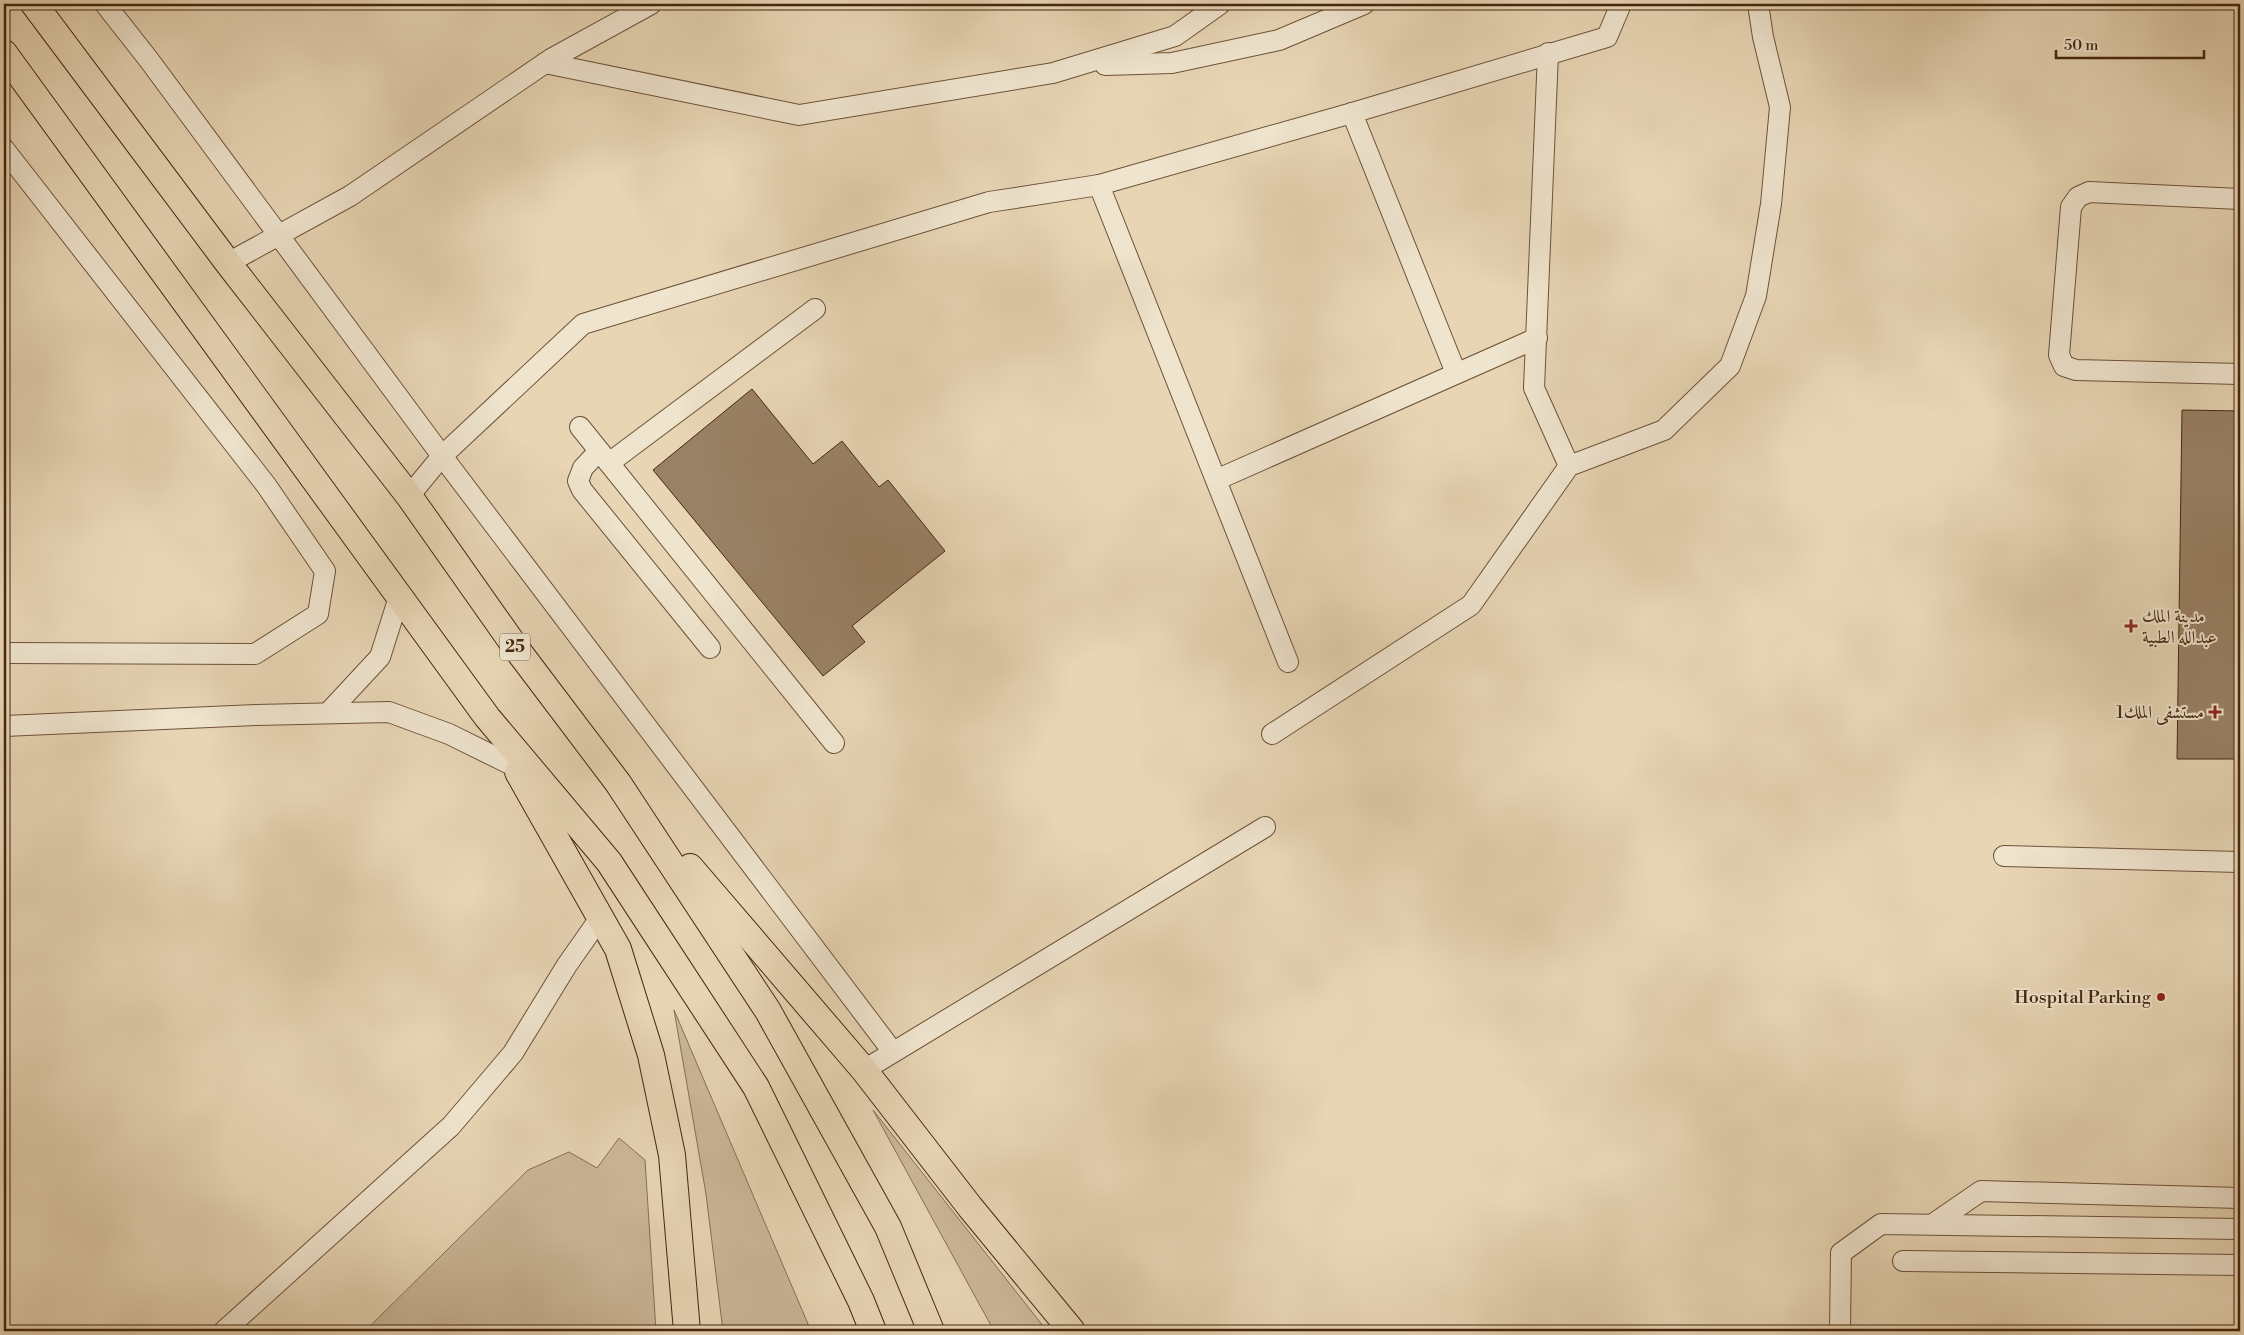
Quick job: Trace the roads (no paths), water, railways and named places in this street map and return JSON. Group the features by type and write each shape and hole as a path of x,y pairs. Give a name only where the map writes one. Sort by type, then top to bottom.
{"main road":[{"name":"25","path":"34,4 228,263 409,496 519,652 618,783 768,1011 888,1227 932,1331"},
{"path":"4,53 487,717 609,862 756,1087 861,1301 873,1331"},
{"path":"487,717 618,948 651,1055 672,1155 687,1331"},
{"path":"618,783 864,1070 970,1207 1072,1331"}],"street":[{"path":"105,4 150,60 442,456 893,1052"},
{"path":"228,263 350,196 545,63 651,4"},
{"path":"545,63 799,115 1053,73 1175,36 1220,4"},
{"path":"1078,66 1172,63 1279,40 1364,4"},
{"path":"409,496 442,456 583,324 989,202 1099,185 1352,113 1548,53 1607,37 1621,4"},
{"path":"1272,734 1471,605 1569,466 1664,430 1730,366 1756,296 1771,204 1780,107 1763,37 1758,4"},
{"path":"1548,53 1534,388 1569,466"},
{"path":"1352,113 1456,373"},
{"path":"4,149 266,485 325,571 318,614 255,654 4,652"},
{"path":"1099,185 1288,662"},
{"path":"2240,198 2089,192 2078,197 2071,207 2059,356 2064,366 2076,370 2240,374"},
{"path":"710,648 582,490 578,481 583,468 604,457 815,309"},
{"path":"1216,480 1537,338"},
{"path":"580,427 834,743"},
{"path":"328,713 380,657 400,597"},
{"path":"4,726 389,712 449,734 514,766"},
{"path":"864,1070 1265,827"},
{"path":"2004,856 2240,862"},
{"path":"224,1331 451,1126 513,1053 567,965 600,918"},
{"path":"1933,1224 1980,1191 2240,1198"},
{"path":"1840,1331 1841,1253 1881,1224 2240,1229"},
{"path":"1903,1261 2240,1265"}],"place":[{"name":"مدينة الملك عبدالله الطبية","path":"2131,626"},
{"name":"مستشفى الملك1","path":"2215,712"},
{"name":"Hospital Parking","path":"2161,997"}]}
